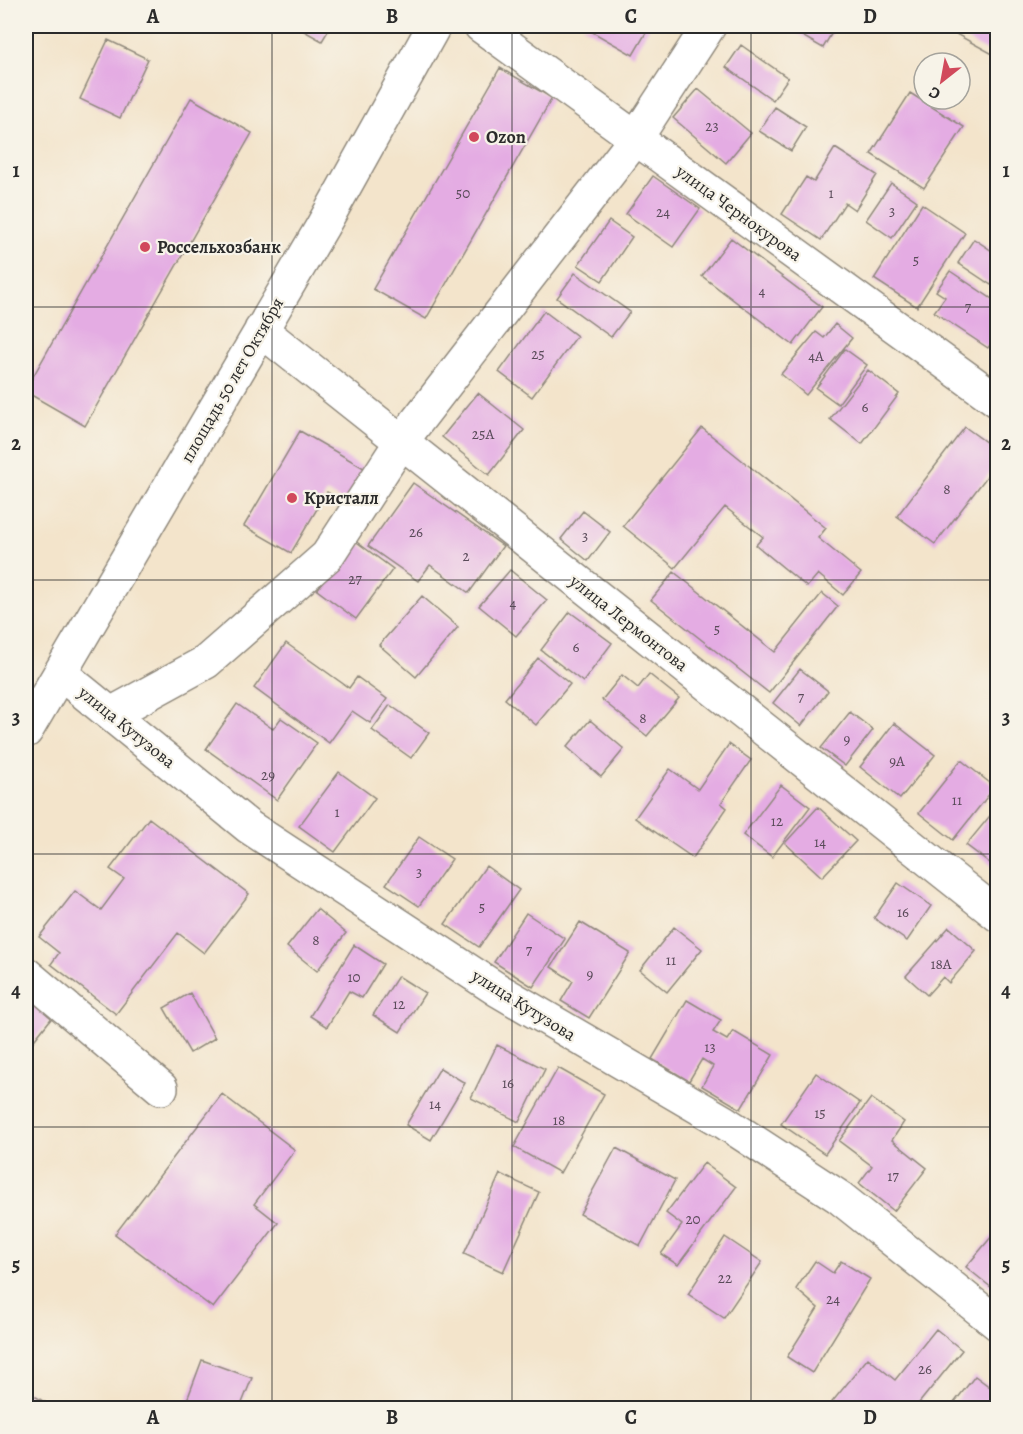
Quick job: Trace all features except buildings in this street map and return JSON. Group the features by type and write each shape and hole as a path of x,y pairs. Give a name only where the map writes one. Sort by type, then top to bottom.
{"street":[{"name":"площадь 50 лет Октября","path":"26,732 261,330 434,26"},
{"name":"улица Чернокурова","path":"481,26 998,401"},
{"path":"111,714 206,662 327,556 401,442 636,138 710,26"},
{"name":"улица Лермонтова","path":"261,330 998,915"},
{"name":"улица Кутузова","path":"60,673 269,840 498,990 724,1122 839,1197 998,1324"},
{"path":"26,974 161,1088"}],"place":[{"name":"Ozon","path":"474,137"},
{"name":"Россельхозбанк","path":"145,247"},
{"name":"Кристалл","path":"292,498"}]}
